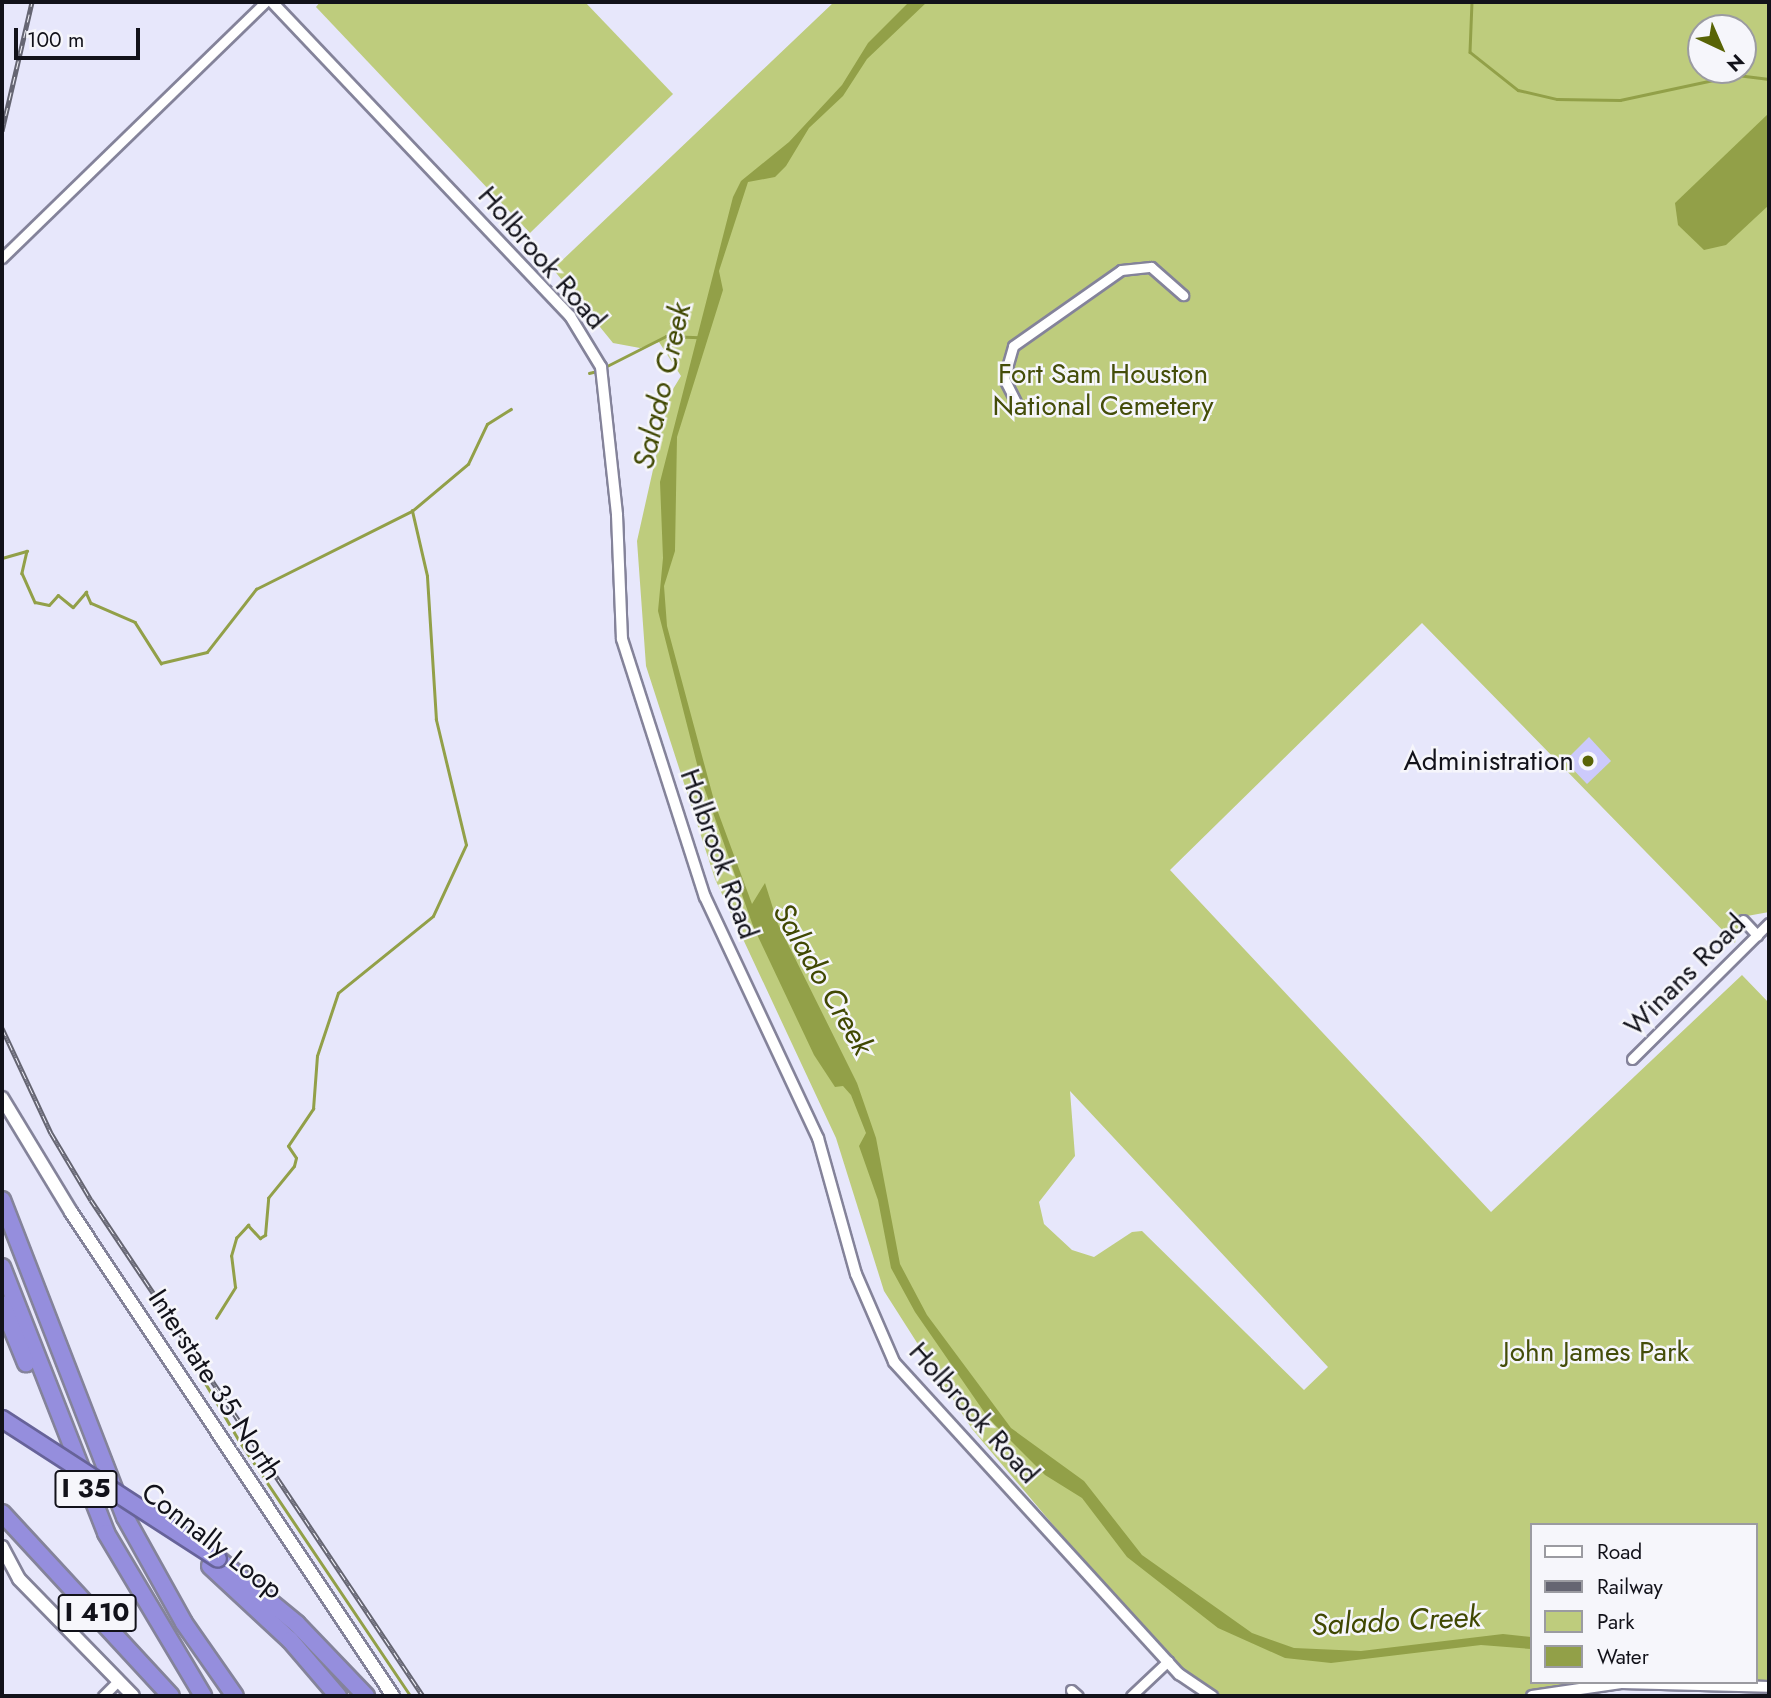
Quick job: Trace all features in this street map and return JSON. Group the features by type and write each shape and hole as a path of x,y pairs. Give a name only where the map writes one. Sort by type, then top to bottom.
{"highway":[{"name":"I 35","path":"2,1200 125,1517 184,1623 235,1696"},
{"name":"I 35","path":"2,1267 88,1493 134,1588 203,1696"},
{"path":"2,1304 85,1505 134,1588"},
{"name":"Connally Loop","path":"2,1420 214,1562 290,1640 338,1696"},
{"name":"I 410","path":"2,1513 171,1696"},
{"path":"214,1562 298,1624 366,1696"}],"main road":[{"name":"Interstate 35 North","path":"2,1098 71,1212 393,1696"},
{"path":"2,1547 19,1579"},
{"path":"2,1561 133,1696"}],"street":[{"path":"2,258 265,2"},
{"name":"Holbrook Road","path":"272,2 583,331 605,384 622,639 705,897 818,1138 875,1322 902,1372 1168,1661 1212,1696"},
{"path":"1018,406 1004,378 1013,346 1121,270 1151,267 1183,295"},
{"path":"1742,920 1757,935"},
{"name":"Winans Road","path":"1632,1059 1769,922"},
{"path":"1130,1696 1168,1661"},
{"path":"103,1696 118,1681"},
{"path":"1532,1696 1621,1684 1769,1687"}],"green space":[{"path":"320,2 585,2 673,94 530,233 316,7"},
{"name":"Fort Sam Houston National Cemetery","path":"834,2 1769,2 1769,912 1747,916 1739,925 1735,943 1422,623 1170,870 1491,1212 1742,975 1769,1003 1769,1685 1757,1682 1757,1523 1530,1523 1530,1684 1582,1684 1532,1696 1212,1696 1168,1661 972,1429 884,1291 836,1138 715,879 646,666 637,541 670,394 681,376 659,342 640,348 613,343 553,269","holes":["1070,1091 1328,1367 1304,1390 1142,1231 1132,1232 1094,1257 1072,1250 1044,1224 1039,1202 1075,1156"]}],"water":[{"path":"909,2 927,2 867,59 843,96 809,128 786,166 775,177 748,182 719,271 723,290 677,437 675,551 664,586 667,626 715,804 752,904 765,883 778,924 857,1083 876,1138 900,1264 927,1315 1011,1428 1084,1481 1142,1555 1252,1633 1294,1648 1361,1651 1503,1634 1530,1637 1530,1649 1481,1645 1331,1663 1285,1658 1218,1628 1127,1557 1082,1498 1045,1475 989,1419 915,1312 891,1268 878,1200 859,1146 866,1133 851,1095 843,1086 835,1087 814,1055 753,926 700,776 658,611 663,558 660,482 733,197 741,181 789,142 842,85 868,43"},
{"path":"1769,113 1769,205 1726,245 1704,250 1678,225 1675,203"}],"building":[{"name":"Administration","path":"1589,737 1611,761 1587,784 1565,761"}],"waterway":[{"path":"1472,2 1470,52 1518,90 1557,99 1620,100 1737,75 1769,79"},
{"name":"Salado Creek","path":"605,367 666,336 699,337"},
{"path":"589,373 597,371"},
{"path":"216,1318 235,1287 231,1256 236,1238 248,1225 260,1238 265,1235 268,1198 294,1166 296,1158 288,1146 313,1109 317,1056 338,993 433,916 466,845 436,720 427,576 412,511 468,464 487,424 511,409"},
{"path":"2,558 27,551 22,573 35,602 49,605 58,595 73,607 86,592 91,603 135,622 161,663 207,652 256,589 412,511"},
{"path":"186,1350 240,1442 411,1696"}],"railway":[{"path":"2,131 32,2"},
{"path":"2,1028 51,1133 91,1200 423,1696"}],"place":[{"name":"Administration","path":"1588,761"}],"park label":[{"name":"John James Park","path":"1596,1352"}]}
